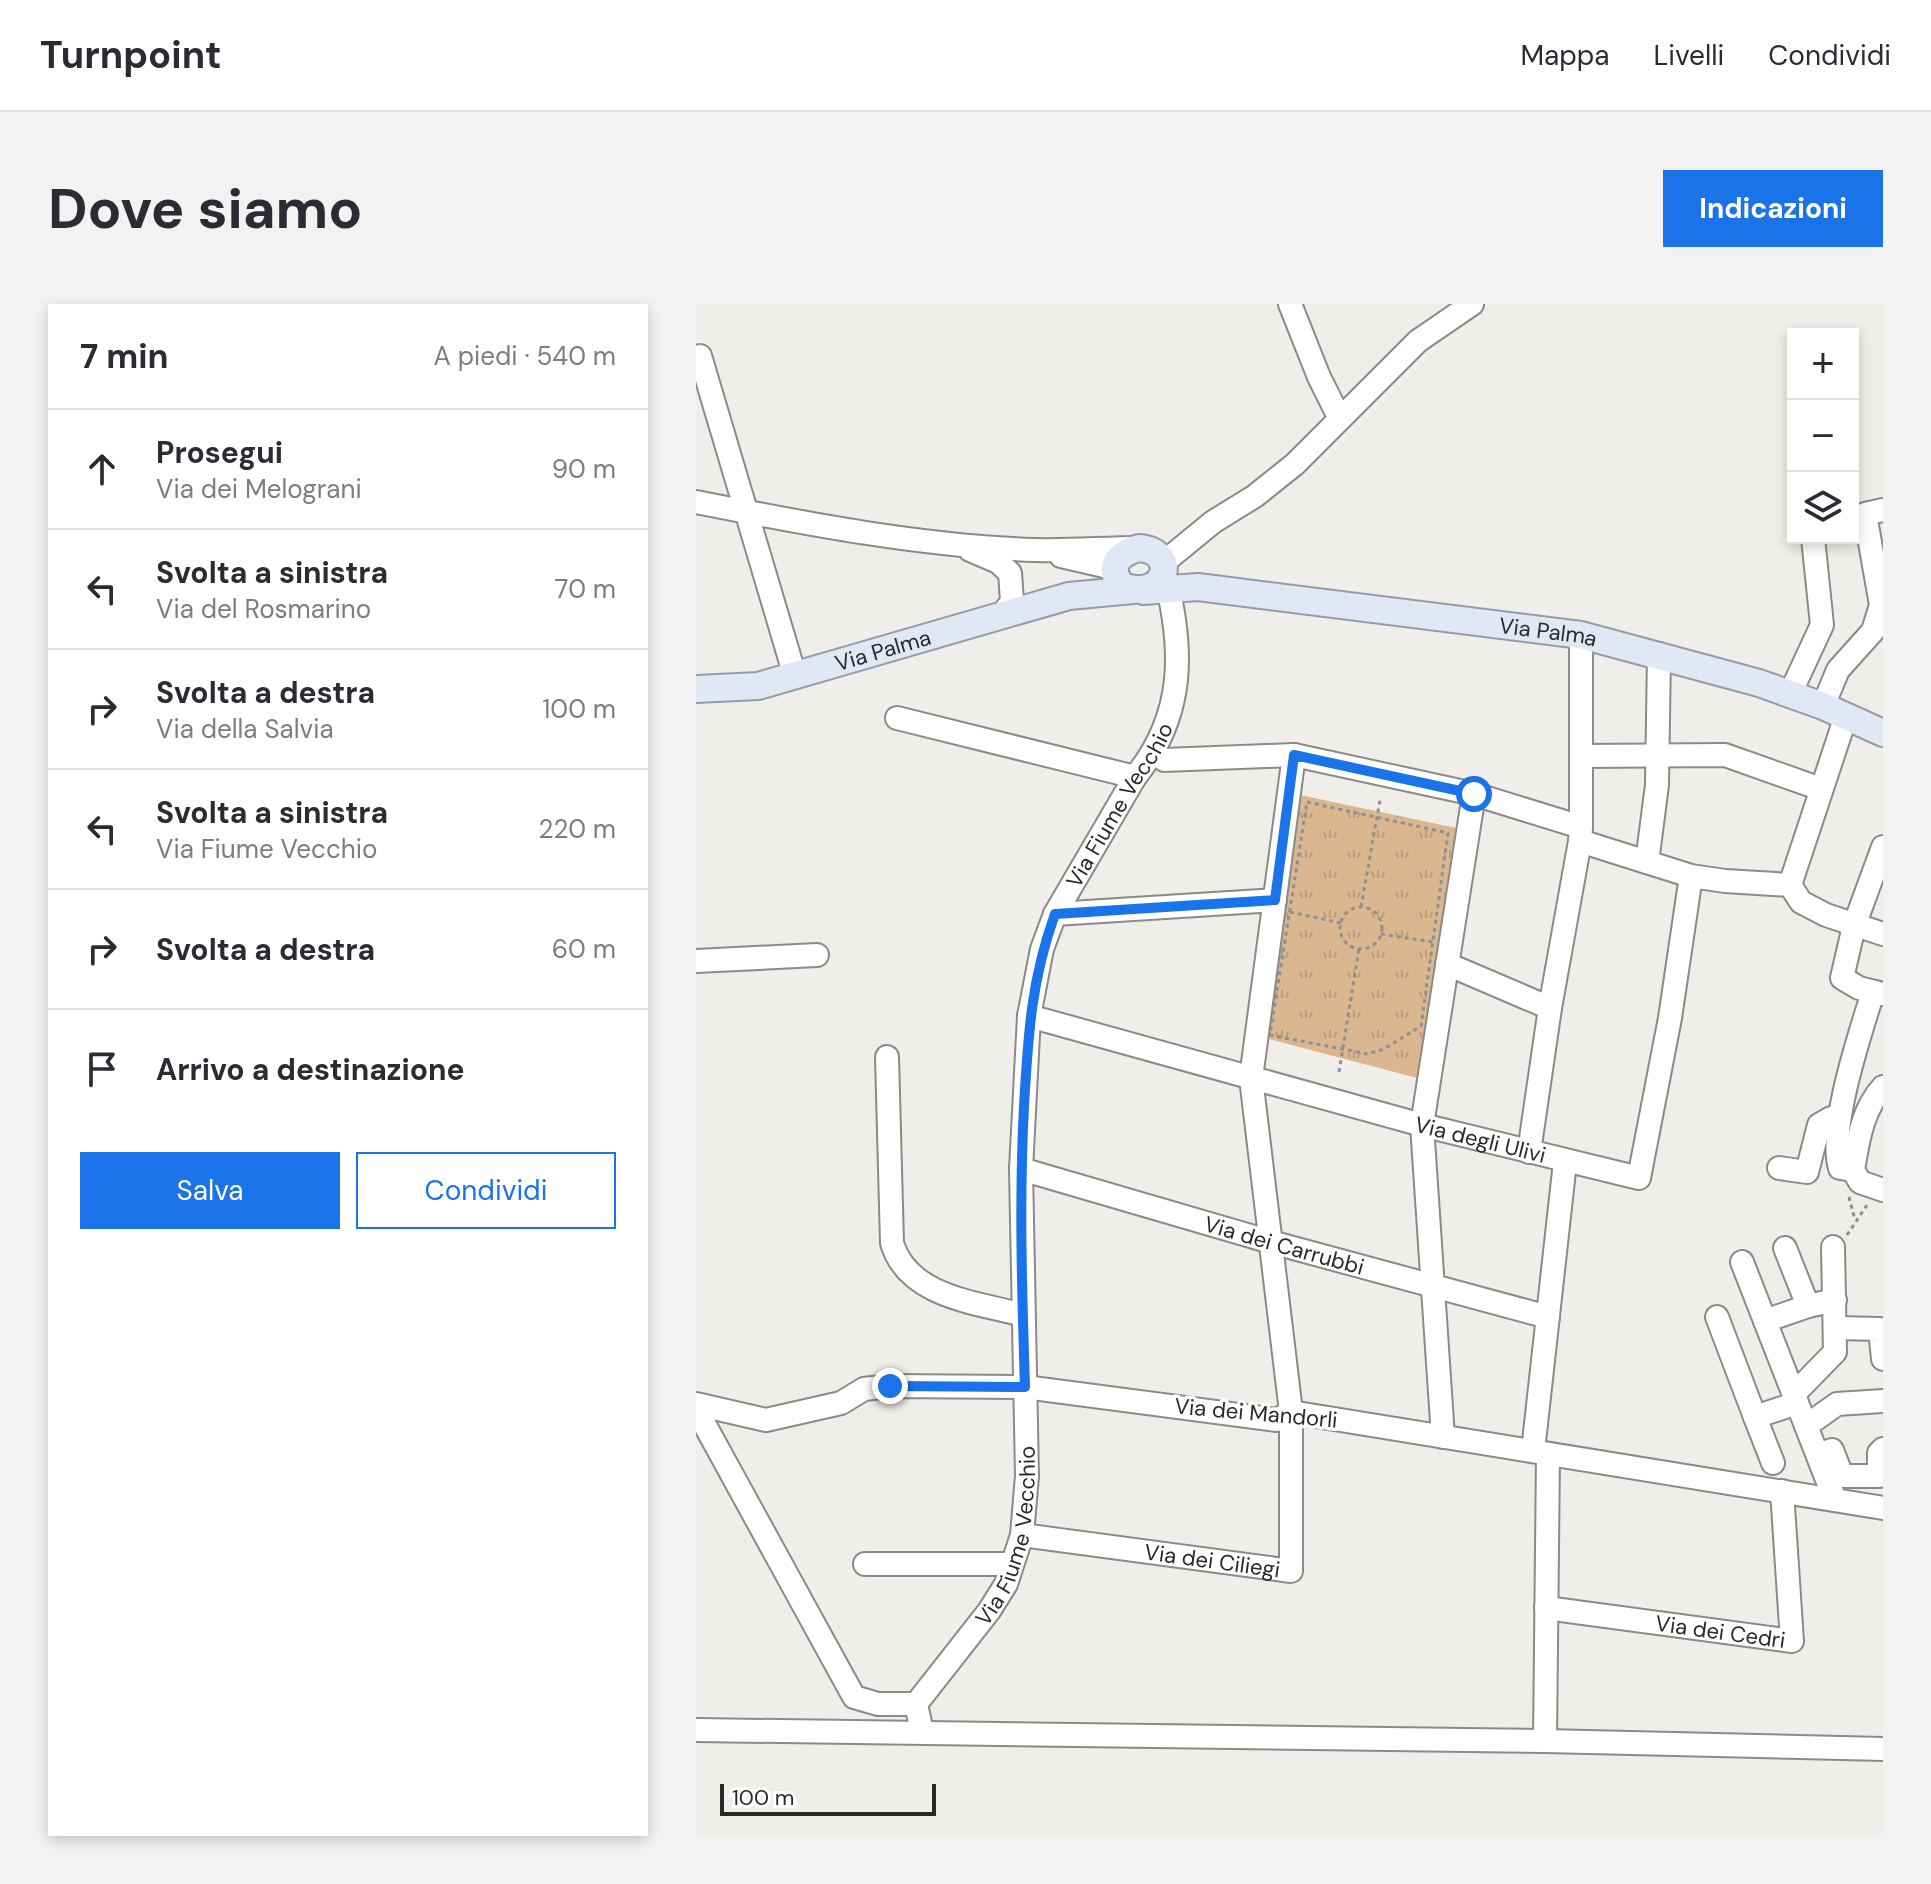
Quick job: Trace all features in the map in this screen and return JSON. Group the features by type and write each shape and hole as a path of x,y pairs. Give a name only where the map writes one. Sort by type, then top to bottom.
{"main road":[{"name":"Via Palma","path":"696,689 758,686 1144,572"},
{"path":"1144,572 1177,577 1198,587"},
{"name":"Via Palma","path":"1198,587 1581,635 1659,654 1790,694 1883,733"}],"street":[{"path":"1290,304 1319,377 1340,419"},
{"path":"696,502 835,529 955,544 1037,550 1144,572 1285,472 1418,341 1472,304"},
{"path":"700,356 795,676"},
{"path":"1790,885 1821,789 1838,670 1878,634 1881,605 1865,514 1883,510"},
{"path":"955,544 998,562 1010,573 1012,601 1003,614"},
{"path":"1790,694 1822,625 1814,544"},
{"path":"1037,550 1144,572 1174,626"},
{"path":"1174,626 1183,597 1198,587"},
{"name":"Via Fiume Vecchio","path":"916,1704 989,1611 1006,1584 1022,1535 1027,1476 1021,1169 1029,1016 1042,949 1055,914 1135,777 1149,760 1169,721 1177,679 1174,626"},
{"path":"1529,1152 1550,1008 1581,834 1581,635"},
{"path":"1647,862 1657,785 1659,654"},
{"path":"897,718 1135,777"},
{"path":"1164,760 1294,755 1474,794 1647,862 1691,876 1790,885"},
{"path":"1291,1412 1251,1078 1279,907 1294,755"},
{"path":"1581,756 1725,755 1821,789"},
{"path":"1443,1437 1422,1125 1443,949 1474,794"},
{"path":"1853,1170 1840,1168 1836,1154 1839,1120 1857,1042 1878,993 1859,988 1842,978 1854,926 1883,847"},
{"name":"Via degli Ulivi","path":"1029,1016 1422,1125 1639,1178 1670,1018 1691,876"},
{"path":"1790,885 1801,902 1854,926 1883,934"},
{"path":"1055,914 1279,907"},
{"path":"1443,949 1550,1008"},
{"path":"696,961 817,955"},
{"path":"887,1057 892,1243 896,1255 905,1270 937,1291 1023,1315"},
{"path":"1881,1190 1860,1182 1853,1170 1858,1136 1867,1111 1883,1087"},
{"path":"1779,1168 1807,1172 1819,1125 1831,1118 1839,1120"},
{"path":"1545,1741 1546,1608 1540,1452 1548,1317 1565,1162"},
{"name":"Via dei Carrubbi","path":"1021,1169 1271,1242 1548,1317"},
{"path":"1755,1417 1795,1398 1835,1352 1833,1247"},
{"path":"1785,1248 1808,1306"},
{"path":"1742,1262 1835,1500"},
{"path":"1765,1321 1835,1300"},
{"path":"1717,1317 1773,1463"},
{"path":"1836,1328 1880,1329 1883,1359"},
{"name":"Via dei Mandorli","path":"696,1407 766,1420 841,1403 864,1389 890,1386 1025,1387 1277,1420 1291,1412 1883,1508"},
{"path":"1806,1426 1837,1404 1883,1401"},
{"path":"696,1407 854,1697 878,1704 916,1704 922,1732"},
{"name":"Via dei Ciliegi","path":"1022,1535 1291,1571 1291,1412"},
{"path":"1817,1455 1832,1450 1842,1476 1879,1476 1879,1453 1883,1449"},
{"name":"Via dei Cedri","path":"1546,1608 1792,1641 1782,1491"},
{"path":"865,1564 1012,1564"},
{"path":"696,1730 1545,1741 1883,1749"}],"path":[{"path":"1361,907 1380,800"},
{"path":"1307,802 1376,818 1448,833 1443,949 1421,1026 1384,1049 1368,1054 1270,1035 1279,907 1307,802"},
{"path":"1279,907 1341,923"},
{"path":"1361,907 1377,915 1381,921 1381,934 1374,944 1359,949 1344,941 1340,929 1348,912 1361,907"},
{"path":"1381,934 1443,949"},
{"path":"1339,1072 1359,949"},
{"path":"1833,1247 1842,1242 1881,1190"}],"green space":[{"path":"1300,795 1456,828 1417,1078 1265,1038"}],"route":[{"path":"890,1386 1025,1387 1021,1169 1029,1016 1042,949 1055,914 1275,900 1294,755 1474,794"}]}
